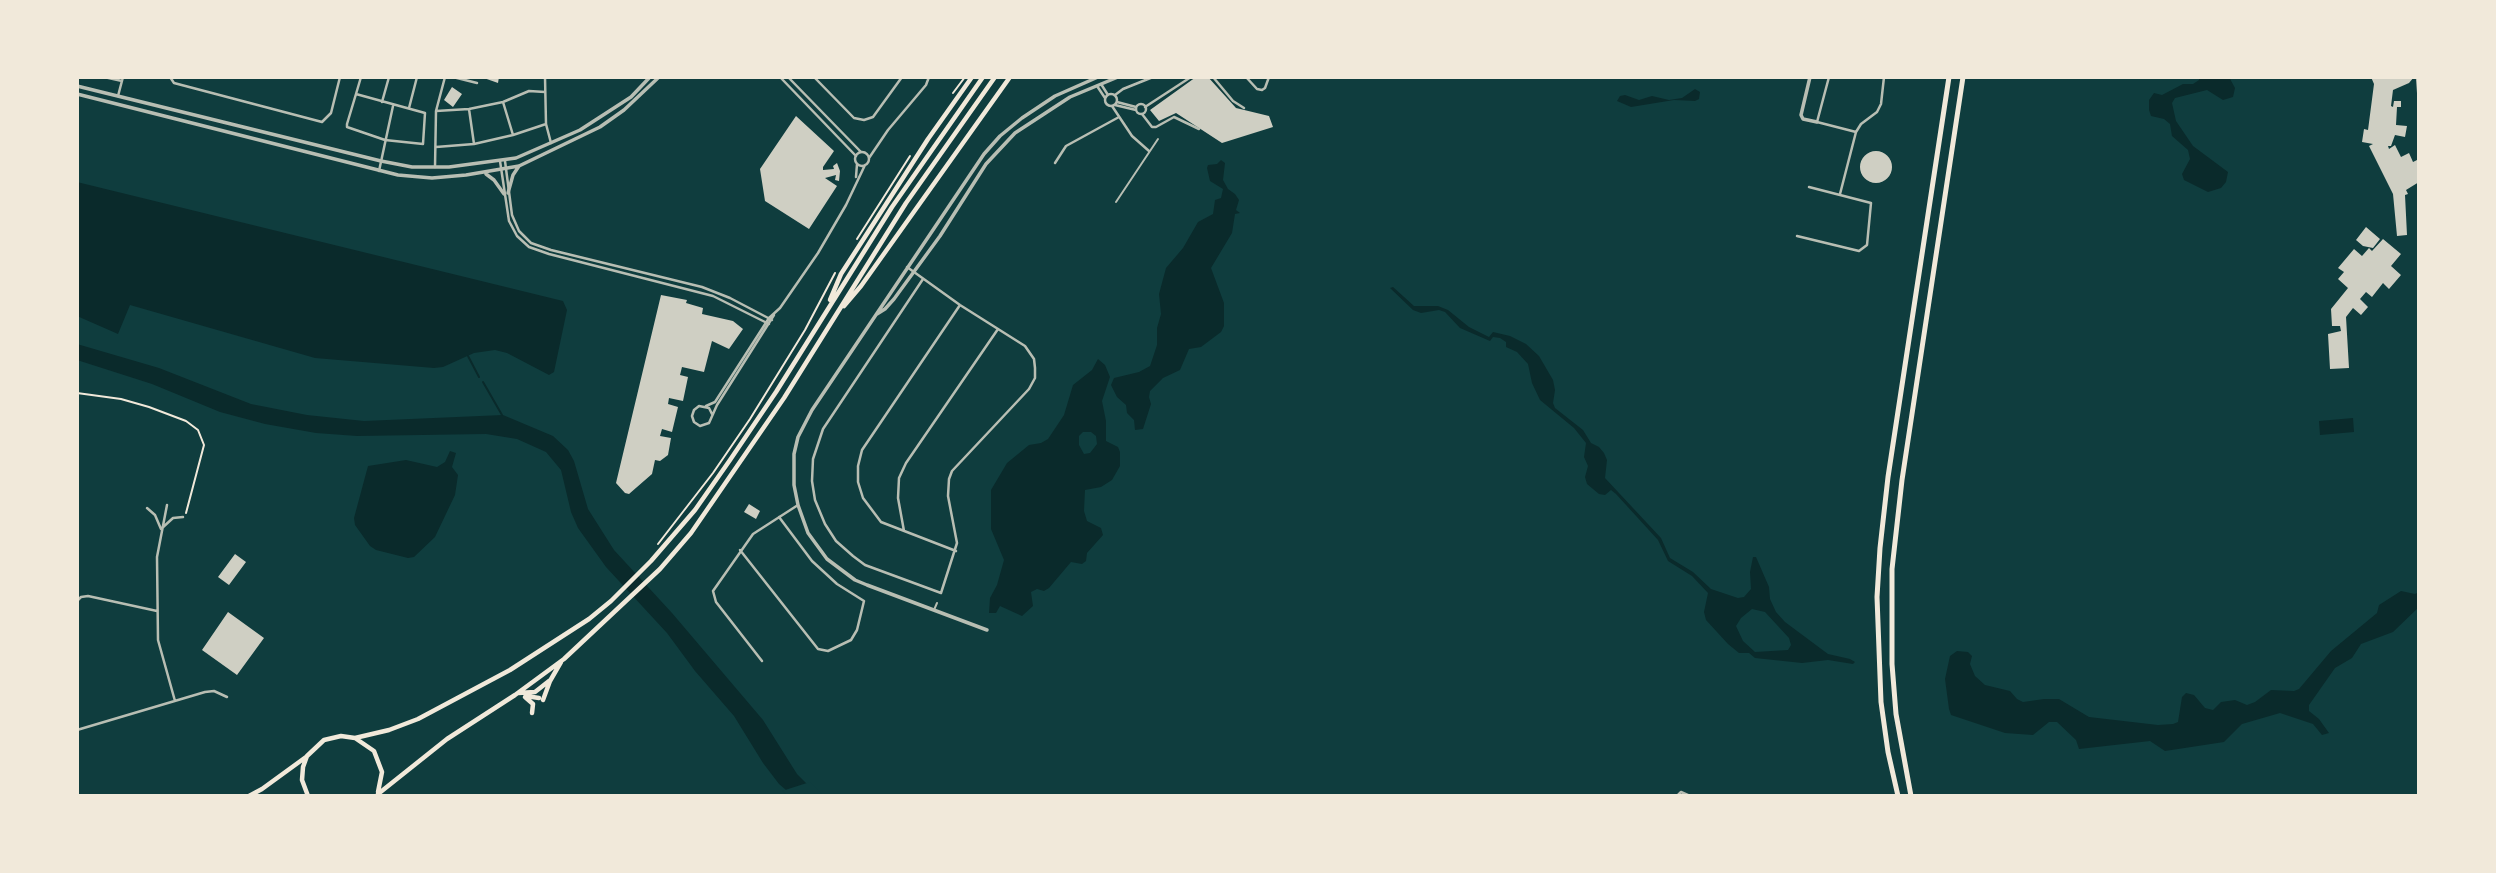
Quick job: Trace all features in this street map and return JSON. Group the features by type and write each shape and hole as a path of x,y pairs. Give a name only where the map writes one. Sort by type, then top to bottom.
{"highway":[{"path":"1898,796 1881,702 1877,597 1880,548 1888,477 1949,77"},
{"path":"1911,796 1896,714 1892,664 1892,569 1901,491 1963,77"}],"main road":[{"path":"824,313 841,274 928,139 972,77"},
{"path":"355,738 389,730 443,706 510,670 589,619 651,561 695,510 730,460 892,207 984,77"},
{"path":"377,795 447,739 519,695 564,659 660,569 691,533 784,398 906,203 995,77"},
{"path":"834,318 861,286 1010,77"},
{"path":"519,695 541,699 564,659"},
{"path":"519,695 535,692 550,681"},
{"path":"519,695 533,704 533,713"},
{"path":"249,796 307,756 317,745 331,737 341,736 365,743 379,761 382,772 377,795"},
{"path":"307,756 302,780 308,796"}],"street":[{"path":"104,77 122,79 118,96"},
{"path":"170,77 174,83 322,122 331,113 340,77"},
{"path":"356,94 426,114 422,144 385,140 347,127 356,94 361,77"},
{"path":"382,102 389,77"},
{"path":"408,109 417,77"},
{"path":"435,167 436,111 445,77"},
{"path":"453,77 477,83"},
{"path":"545,77 546,124 551,143"},
{"path":"77,86 381,161 412,167 435,167 502,161 551,143 597,121 631,97 650,77"},
{"path":"77,94 379,170 432,178 519,166 600,127 624,110 659,77"},
{"path":"780,77 856,156 856,180"},
{"path":"788,77 869,158"},
{"path":"814,77 854,118 864,120 873,117 902,77"},
{"path":"767,324 715,402 694,410 694,422 700,426 711,420 712,414 767,324 770,319 825,241 869,158 888,130 926,85 929,77"},
{"path":"987,630 867,585 840,570 816,547 798,505 793,468 798,437 812,410 875,314 984,154 1022,118 1055,96 1098,77"},
{"path":"875,314 885,309 894,299 940,236 986,164 1015,133 1070,97 1118,77"},
{"path":"1107,96 1115,95 1135,83 1153,77"},
{"path":"1142,114 1145,107 1191,77"},
{"path":"1213,77 1233,101 1244,108"},
{"path":"1246,77 1257,89 1262,90 1269,77"},
{"path":"1810,77 1801,115 1803,119 1856,132"},
{"path":"1817,122 1829,77"},
{"path":"1840,194 1856,132 1861,124 1877,112 1881,104 1885,77"},
{"path":"2417,77 2419,103"},
{"path":"1099,85 1107,96 1107,105 1136,108 1152,127 1174,117 1199,129"},
{"path":"436,111 469,109 503,102 529,91 545,92"},
{"path":"1115,95 1119,117 1132,136 1150,151"},
{"path":"503,102 513,135"},
{"path":"1136,108 1140,104 1145,107"},
{"path":"379,170 393,106"},
{"path":"469,109 474,144"},
{"path":"1055,163 1066,146 1119,117"},
{"path":"1022,118 1029,122"},
{"path":"436,147 474,144 546,124"},
{"path":"856,156 861,152"},
{"path":"502,161 512,229 523,243 536,250 713,296 767,324"},
{"path":"857,164 865,166"},
{"path":"506,194 519,166"},
{"path":"485,172 506,194 515,222 524,238 531,243 702,287 770,319"},
{"path":"1797,236 1859,251 1867,245 1872,205 1869,201 1809,187"},
{"path":"907,267 1025,346 1034,359 1035,377 1029,390 952,471 948,496 957,543 941,593 865,565 836,541 815,500 812,481 813,459 822,429 923,279"},
{"path":"956,551 881,522 863,498 858,482 858,466 862,450 960,305"},
{"path":"904,531 898,498 899,478 906,463 998,329"},
{"path":"706,406 712,414"},
{"path":"167,505 157,558 159,647 175,701"},
{"path":"762,661 713,595 716,586 753,534 798,505"},
{"path":"146,508 155,515 161,529"},
{"path":"161,529 173,519 184,517"},
{"path":"740,550 818,649 828,651 852,640 864,605 862,598 837,584 812,561 779,517"},
{"path":"77,601 88,596 158,611"},
{"path":"77,730 209,691 227,697"},
{"path":"1676,796 1681,792 1690,796"}],"lane":[{"path":"1116,202 1158,139"},
{"path":"934,611 937,603"}],"path":[{"path":"950,98 965,77"},
{"path":"856,240 914,151"},
{"path":"656,547 713,473 750,419 805,330 835,272"},
{"path":"77,393 121,399 149,407 186,421 198,430 204,445 184,517"}],"water":[{"path":"2199,77 2229,77 2235,88 2233,97 2223,100 2207,90 2175,98 2172,103 2176,121 2193,146 2228,172 2226,182 2221,188 2208,192 2184,180 2182,174 2190,159 2188,150 2172,136 2170,124 2164,119 2151,116 2149,110 2149,100 2154,93 2162,95 2183,84 2193,84"},
{"path":"1695,89 1700,92 1699,99 1695,101 1674,100 1631,107 1617,101 1620,96 1625,95 1639,100 1652,96 1669,100 1682,98"},
{"path":"1221,160 1225,163 1223,180 1239,200 1236,210 1240,213 1235,214 1232,233 1211,268 1224,303 1224,326 1221,332 1201,347 1189,349 1180,370 1163,378 1150,391 1151,404 1143,429 1135,430 1134,420 1127,413 1126,405 1117,397 1111,385 1114,378 1139,372 1150,366 1157,345 1157,328 1161,314 1159,294 1166,268 1183,248 1198,222 1213,214 1215,200 1221,198 1223,189 1210,181 1207,168 1208,165 1217,164"},
{"path":"77,182 563,301 567,310 554,372 549,375 507,353 495,350 474,353 443,367 434,368 315,358 130,305 118,334 77,316"},
{"path":"1393,287 1414,306 1438,306 1448,310 1469,327 1489,337 1493,332 1526,344 1539,356 1553,380 1555,408 1583,430 1591,443 1604,453 1607,460 1605,478 1661,538 1670,558 1693,572 1711,589 1738,598 1744,597 1751,589 1750,572 1753,557 1756,557 1769,587 1770,599 1785,622 1828,654 1855,662 1853,664 1828,660 1802,663 1755,658 1749,653 1739,653 1706,620 1704,612 1708,593 1692,576 1668,561 1658,540 1616,494 1611,490 1605,495 1599,494 1587,484 1585,477 1588,466 1584,457 1586,443 1574,428 1540,400 1532,383 1528,364 1517,352 1506,347 1506,342 1500,338 1493,337 1490,341 1460,328 1445,312 1439,310 1421,313 1413,310 1390,288","holes":["1752,609 1765,612 1789,638 1791,645 1788,650 1755,652 1743,641 1736,626 1741,618"]},
{"path":"77,344 159,368 251,404 307,415 364,421 503,415 553,436 568,450 574,461 588,509 614,550 763,720 797,774 819,796 793,796 779,784 734,716 667,633 606,567 578,528 571,512 561,470 546,452 517,439 486,434 357,436 316,433 265,424 220,412 152,384 77,360"},
{"path":"1098,359 1105,365 1110,377 1102,401 1106,441 1118,447 1120,452 1120,466 1112,480 1101,487 1085,490 1084,511 1087,521 1101,528 1103,535 1087,553 1086,561 1082,564 1071,562 1049,588 1031,592 1033,606 1022,616 1000,606 996,613 989,613 990,598 1004,560 991,529 991,490 1007,463 1029,445 1048,439 1064,415 1073,385 1092,370","holes":["1083,432 1091,432 1096,436 1097,444 1090,453 1084,454 1079,445 1079,436"]},
{"path":"2353,418 2354,432 2320,435 2319,421"},
{"path":"450,451 456,453 452,467 458,475 455,495 435,537 414,557 408,558 370,546 355,525 354,518 368,466 406,460 437,467 445,462"},
{"path":"2401,591 2415,594 2419,592 2419,607 2393,632 2361,644 2352,658 2335,668 2309,705 2309,711 2329,733 2322,735 2313,724 2280,713 2242,724 2224,742 2165,751 2150,741 2079,749 2076,740 2057,722 2049,722 2033,735 2005,733 1951,715 1949,709 1945,679 1950,656 1957,651 1968,652 1972,656 1970,664 1975,676 1985,685 2010,691 2023,702 2059,699 2089,717 2158,725 2173,724 2178,722 2182,697 2186,693 2194,695 2205,708 2213,710 2221,702 2235,700 2247,705 2271,690 2299,689 2331,651 2377,613 2379,605"}],"pier":[{"path":"810,782 822,794 788,796 782,791"}],"building":[{"path":"481,77 499,77 498,83"},
{"path":"1196,77 1208,77 1236,108 1269,116 1273,127 1222,143 1176,113 1159,121 1150,110"},
{"path":"2371,77 2414,77 2409,83 2393,90 2391,106 2393,107 2394,101 2401,101 2401,107 2397,107 2396,125 2407,126 2405,137 2395,135 2391,146 2388,146 2389,149 2395,145 2401,157 2409,153 2413,162 2419,159 2419,182 2406,190 2408,194 2405,195 2407,235 2397,236 2393,194 2369,146 2373,144 2362,142 2364,129 2368,130 2374,84"},
{"path":"452,87 462,94 453,107 444,100"},
{"path":"796,116 834,151 823,170 834,169 833,166 837,163 840,171 839,181 835,180 836,175 825,178 837,186 809,229 765,201 760,169"},
{"path":"1876,151 1887,156 1892,167 1887,178 1876,183 1865,178 1860,167 1865,156"},
{"path":"2366,227 2380,239 2373,248 2363,246 2356,240"},
{"path":"2383,239 2401,254 2391,266 2401,275 2389,289 2383,283 2372,297 2366,292 2360,299 2368,307 2361,315 2353,308 2346,317 2349,368 2330,369 2328,334 2341,331 2340,326 2332,326 2331,309 2348,288 2338,279 2344,272 2338,268 2354,249 2362,256 2369,248 2372,251"},
{"path":"661,295 687,300 686,303 703,308 702,314 733,321 743,329 729,349 712,341 704,372 682,367 680,375 688,377 683,401 669,398 668,404 678,407 672,432 662,429 660,436 671,438 668,455 660,461 655,460 652,474 629,494 616,483"},
{"path":"749,504 760,511 756,519 744,512"},
{"path":"235,554 246,562 229,585 218,577"},
{"path":"228,612 264,638 237,675 202,650"}],"waterway":[{"path":"468,356 479,377"},
{"path":"483,382 502,415"}]}
